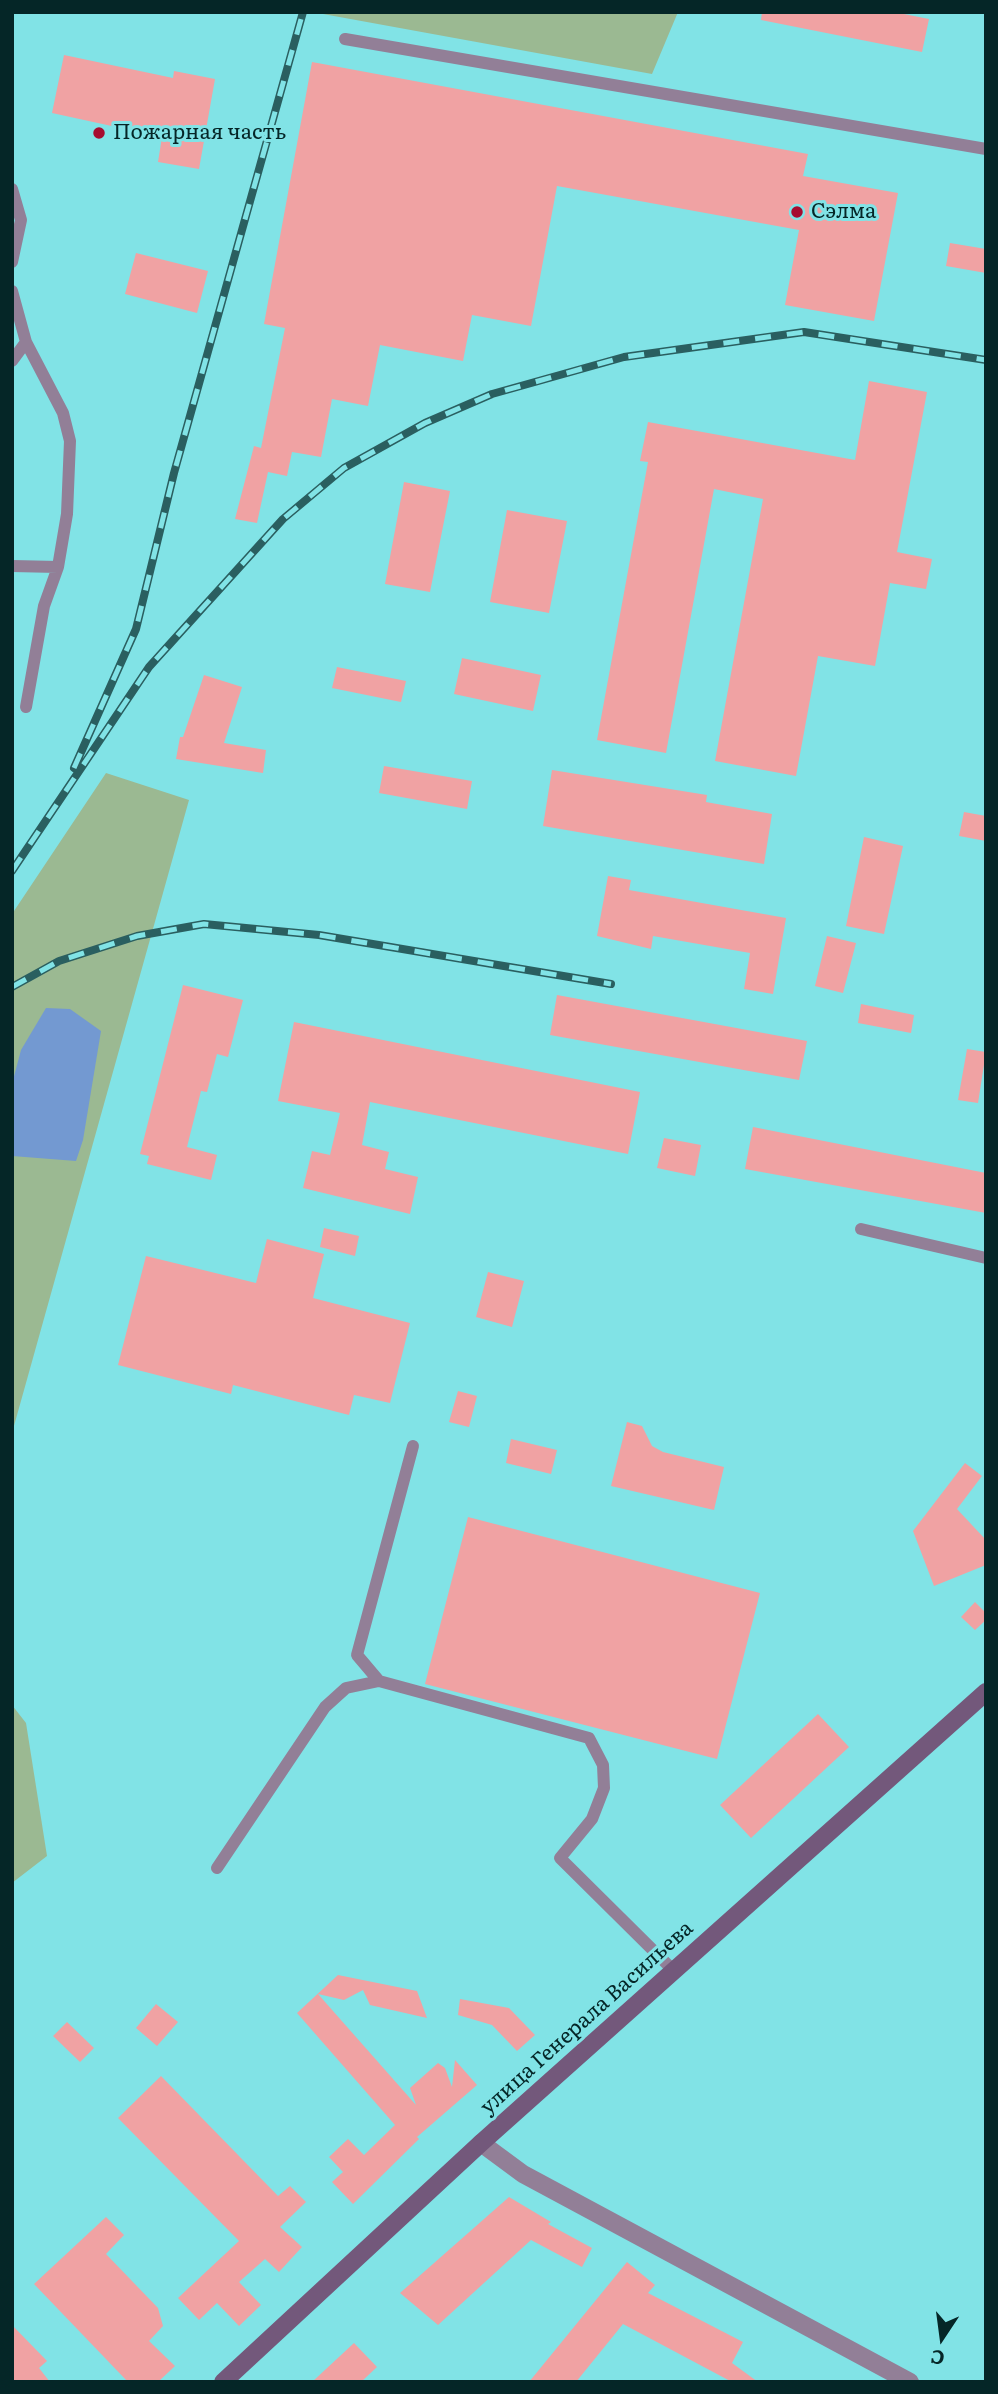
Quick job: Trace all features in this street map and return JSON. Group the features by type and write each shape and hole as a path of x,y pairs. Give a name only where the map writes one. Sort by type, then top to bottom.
{"main road":[{"name":"улица Генерала Васильева","path":"223,2382 481,2143 986,1692"}],"street":[{"path":"481,2143 523,2174 910,2382"}],"lane":[{"path":"345,39 986,149"},
{"path":"12,190 21,220 12,262"},
{"path":"12,291 26,342 63,413 71,441 67,514 58,567 44,606 26,707"},
{"path":"12,361 26,342"},
{"path":"12,566 58,567"},
{"path":"861,1229 986,1258"},
{"path":"379,1681 357,1655 413,1446"},
{"path":"217,1868 325,1707 346,1688 379,1681 589,1738 603,1765 604,1788 592,1819 561,1858 674,1971"}],"green space":[{"path":"312,12 678,12 652,74"},
{"path":"106,773 189,800 12,1433 12,914"},
{"path":"12,1705 26,1723 47,1856 12,1883"}],"water":[{"path":"46,1008 70,1009 101,1031 83,1140 76,1161 12,1156 12,1084 21,1050"}],"building":[{"path":"762,12 894,12 929,19 922,52 761,20"},
{"path":"64,55 173,78 174,71 215,79 199,169 158,162 162,137 52,113"},
{"path":"312,62 808,154 803,176 898,193 874,321 785,305 799,230 557,186 531,326 472,315 463,361 380,345 368,406 332,399 321,457 292,452 287,476 268,472 257,523 235,519 254,446 261,448 285,328 264,324"},
{"path":"950,243 986,249 986,273 946,266"},
{"path":"136,253 208,271 197,313 125,294"},
{"path":"869,381 927,392 897,552 932,559 926,589 890,583 875,666 818,656 796,776 715,761 763,499 714,489 666,753 597,740 648,462 640,461 648,422 855,460"},
{"path":"404,482 450,491 430,592 385,584"},
{"path":"507,510 567,521 549,613 490,602"},
{"path":"462,658 541,675 533,711 454,694"},
{"path":"337,667 406,681 401,702 332,688"},
{"path":"204,675 242,687 224,743 266,750 263,773 176,759 180,737 183,737"},
{"path":"384,766 472,781 467,809 379,793"},
{"path":"552,770 707,795 706,802 772,814 764,864 543,826"},
{"path":"964,812 986,816 986,841 959,836"},
{"path":"864,837 903,846 884,934 846,926"},
{"path":"608,876 631,880 629,890 786,918 773,994 744,989 750,953 653,936 651,949 597,936"},
{"path":"827,936 856,943 843,993 815,986"},
{"path":"183,985 243,1000 228,1057 217,1054 207,1092 201,1091 187,1147 217,1155 211,1180 147,1164 149,1156 140,1154"},
{"path":"557,995 807,1041 799,1080 550,1035"},
{"path":"861,1004 914,1015 911,1033 858,1023"},
{"path":"294,1022 640,1092 628,1154 370,1102 362,1145 389,1152 385,1169 418,1177 410,1214 303,1188 312,1151 330,1155 340,1113 278,1101"},
{"path":"967,1049 986,1052 978,1103 958,1100"},
{"path":"753,1127 986,1173 986,1213 745,1169"},
{"path":"664,1138 701,1145 695,1176 657,1168"},
{"path":"324,1228 359,1236 355,1256 320,1247"},
{"path":"267,1239 324,1254 313,1298 410,1323 390,1403 354,1395 349,1415 233,1385 231,1394 118,1365 146,1256 256,1283"},
{"path":"488,1272 524,1281 512,1327 476,1317"},
{"path":"458,1391 477,1396 469,1427 449,1422"},
{"path":"627,1422 642,1426 652,1446 663,1452 724,1467 714,1510 611,1486"},
{"path":"511,1439 557,1450 551,1474 506,1463"},
{"path":"965,1463 982,1476 957,1509 986,1540 986,1565 934,1586 913,1531"},
{"path":"468,1517 760,1593 717,1759 425,1684"},
{"path":"975,1602 986,1613 986,1620 975,1630 961,1617"},
{"path":"818,1714 849,1747 751,1838 720,1805"},
{"path":"338,1975 417,1991 427,2018 370,2005 363,1990 344,2000 318,1994 416,2105 410,2088 438,2063 445,2068 452,2087 455,2060 477,2085 417,2137 419,2139 353,2204 332,2182 343,2172 329,2157 348,2139 364,2155 395,2125 297,2013"},
{"path":"460,1999 509,2008 535,2035 517,2051 492,2025 458,2015"},
{"path":"156,2004 178,2022 157,2046 136,2028"},
{"path":"67,2022 94,2048 80,2062 53,2036"},
{"path":"161,2076 278,2196 290,2186 306,2202 280,2227 302,2247 279,2272 265,2259 239,2282 261,2305 239,2326 217,2303 199,2320 178,2298 239,2241 118,2118"},
{"path":"509,2197 551,2222 548,2224 592,2248 582,2267 531,2240 438,2325 400,2293"},
{"path":"106,2217 124,2235 106,2254 158,2308 163,2326 149,2341 175,2366 158,2382 128,2382 34,2284"},
{"path":"627,2262 655,2285 648,2293 743,2342 732,2363 758,2382 732,2382 623,2324 576,2382 529,2382"},
{"path":"12,2325 47,2361 39,2368 50,2382 12,2382"},
{"path":"354,2343 377,2367 361,2382 312,2382"}],"railway":[{"path":"74,768 136,629 174,473 303,12"},
{"path":"12,871 149,667 283,519 344,468 425,423 492,394 624,357 804,332 986,360"},
{"path":"12,987 59,961 137,936 204,924 319,935 611,984"}],"place":[{"name":"Пожарная часть","path":"99,133"},
{"name":"Сэлма","path":"797,212"}]}
